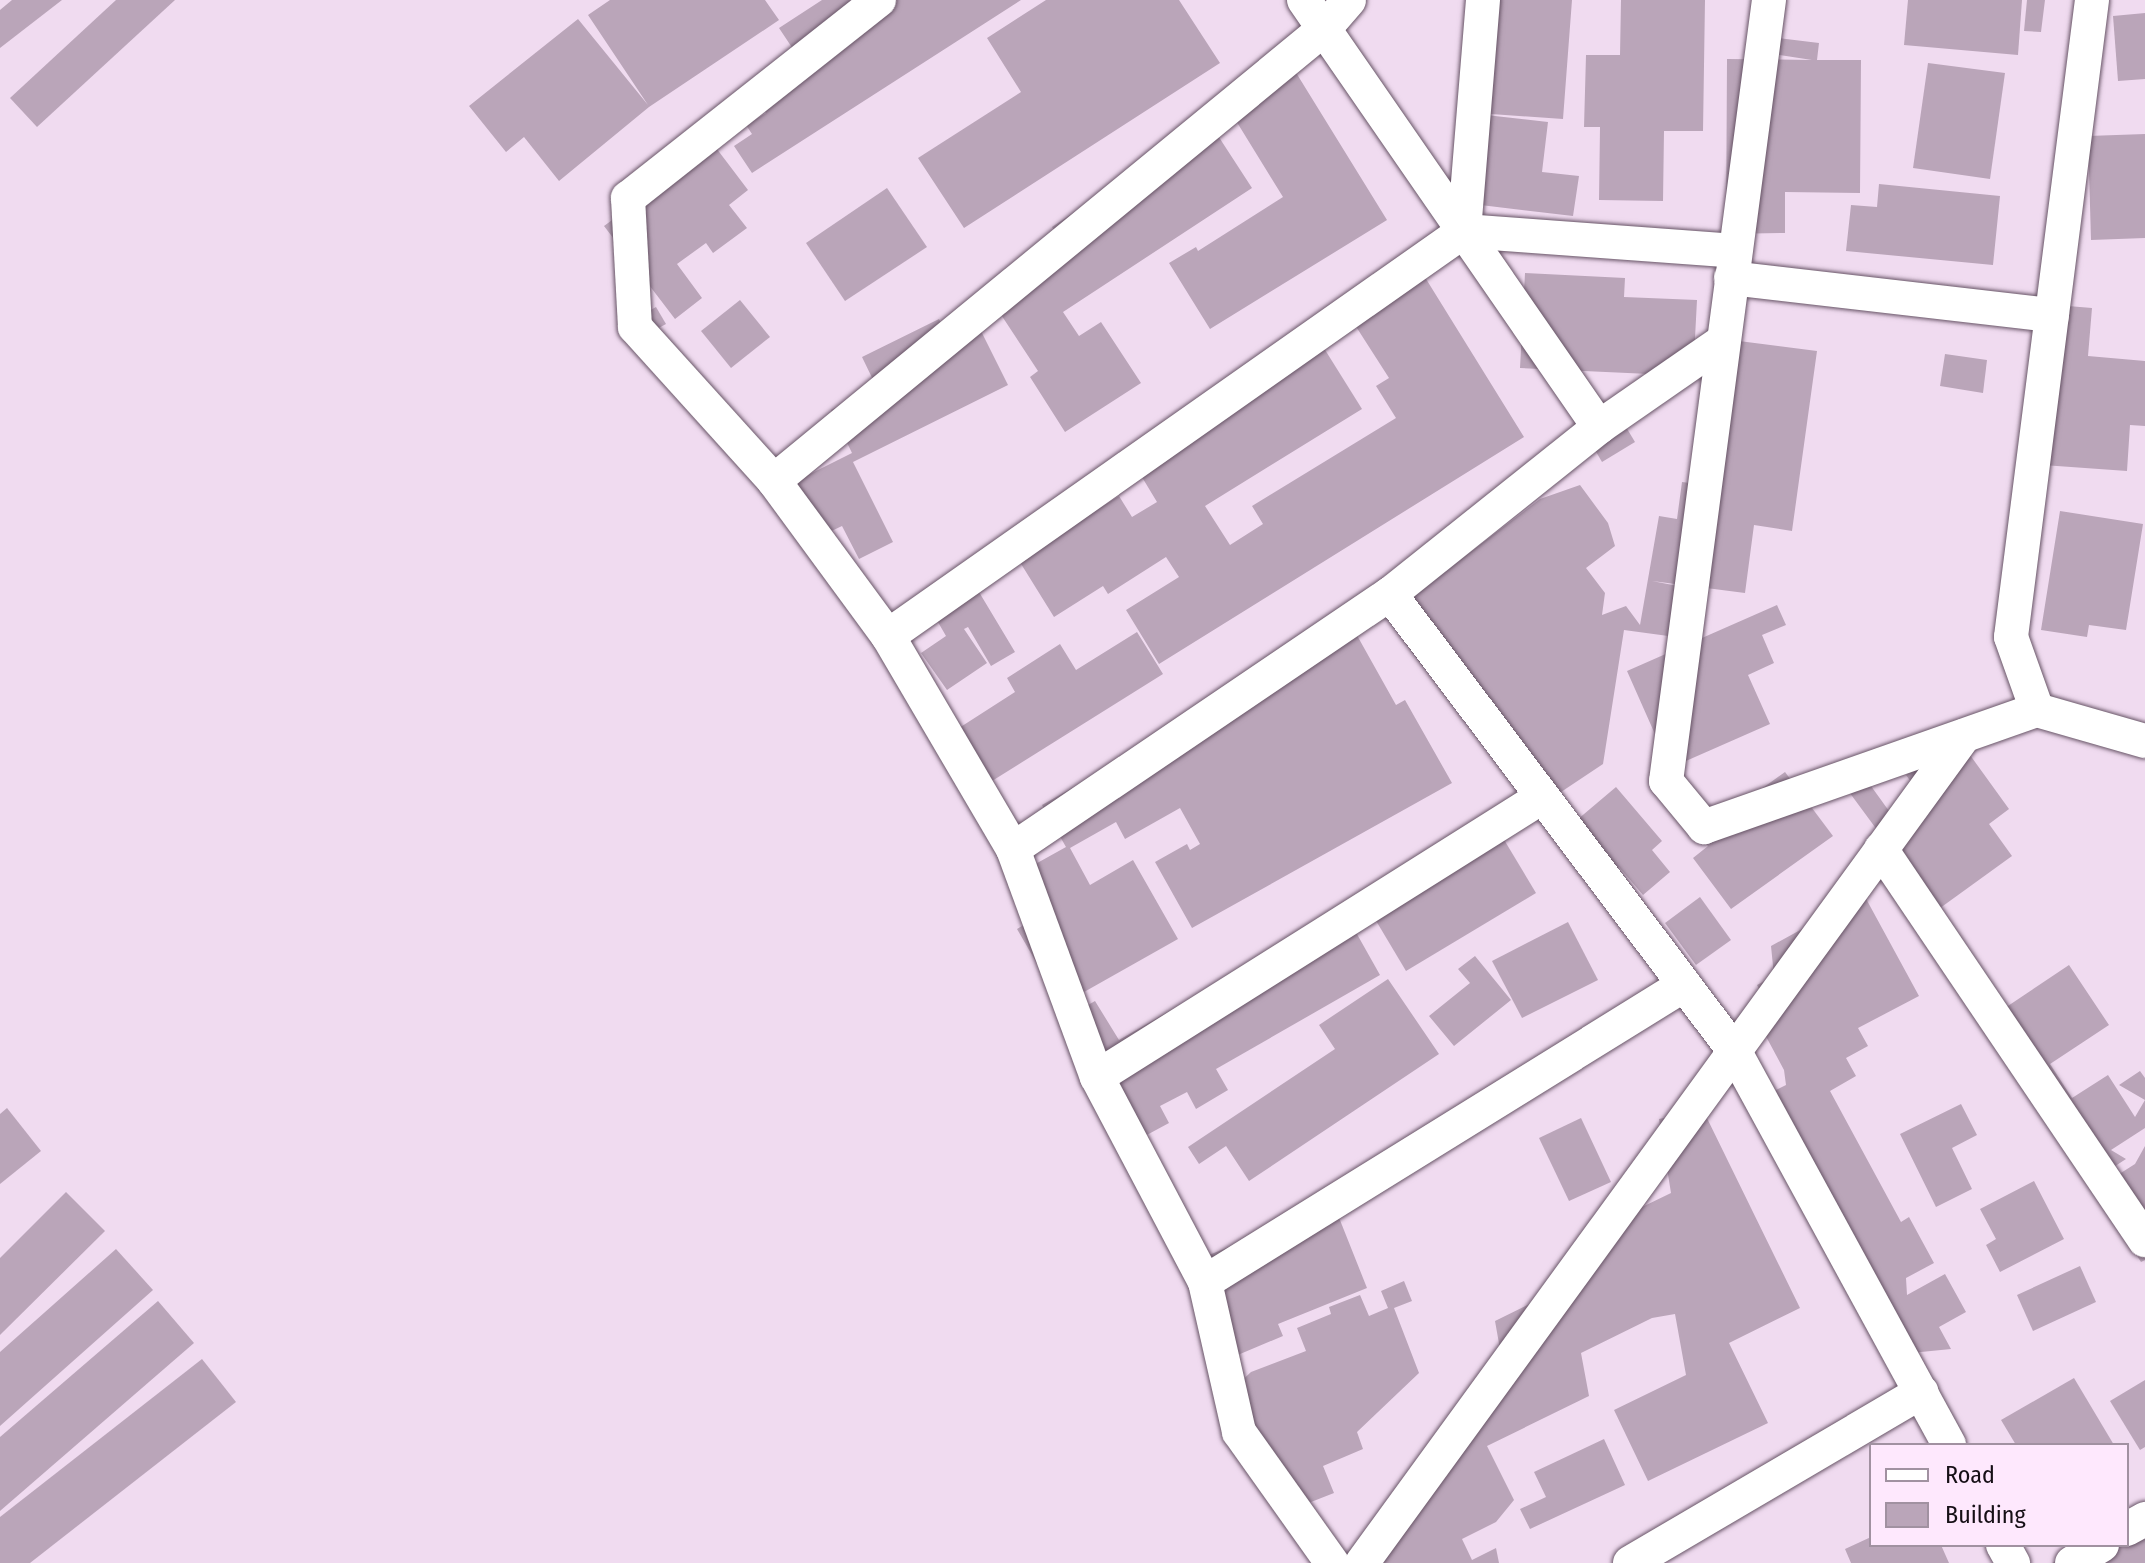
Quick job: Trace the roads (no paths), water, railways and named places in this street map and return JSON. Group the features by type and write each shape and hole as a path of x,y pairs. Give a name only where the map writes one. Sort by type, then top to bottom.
{"street":[{"path":"879,0 628,198 635,327 774,481 888,636 1013,849 1097,1077 1205,1282 1239,1432 1332,1563"},
{"path":"1304,0 1599,427"},
{"path":"774,481 1324,29 1349,0"},
{"path":"1464,231 1483,0"},
{"path":"1769,0 1666,781 1704,827 2037,710 2145,741"},
{"path":"2037,710 2011,637 2092,0"},
{"path":"888,636 1464,231 1733,264 2052,315"},
{"path":"1013,849 1390,594 1599,427 1723,341"},
{"path":"1390,594 1735,1052 1948,1443"},
{"path":"1362,1563 1964,736"},
{"path":"1097,1077 1542,797"},
{"path":"1881,849 2145,1240"},
{"path":"1205,1282 1684,985"},
{"path":"1630,1563 1921,1392"},
{"path":"2072,1563 2099,1547"}]}
